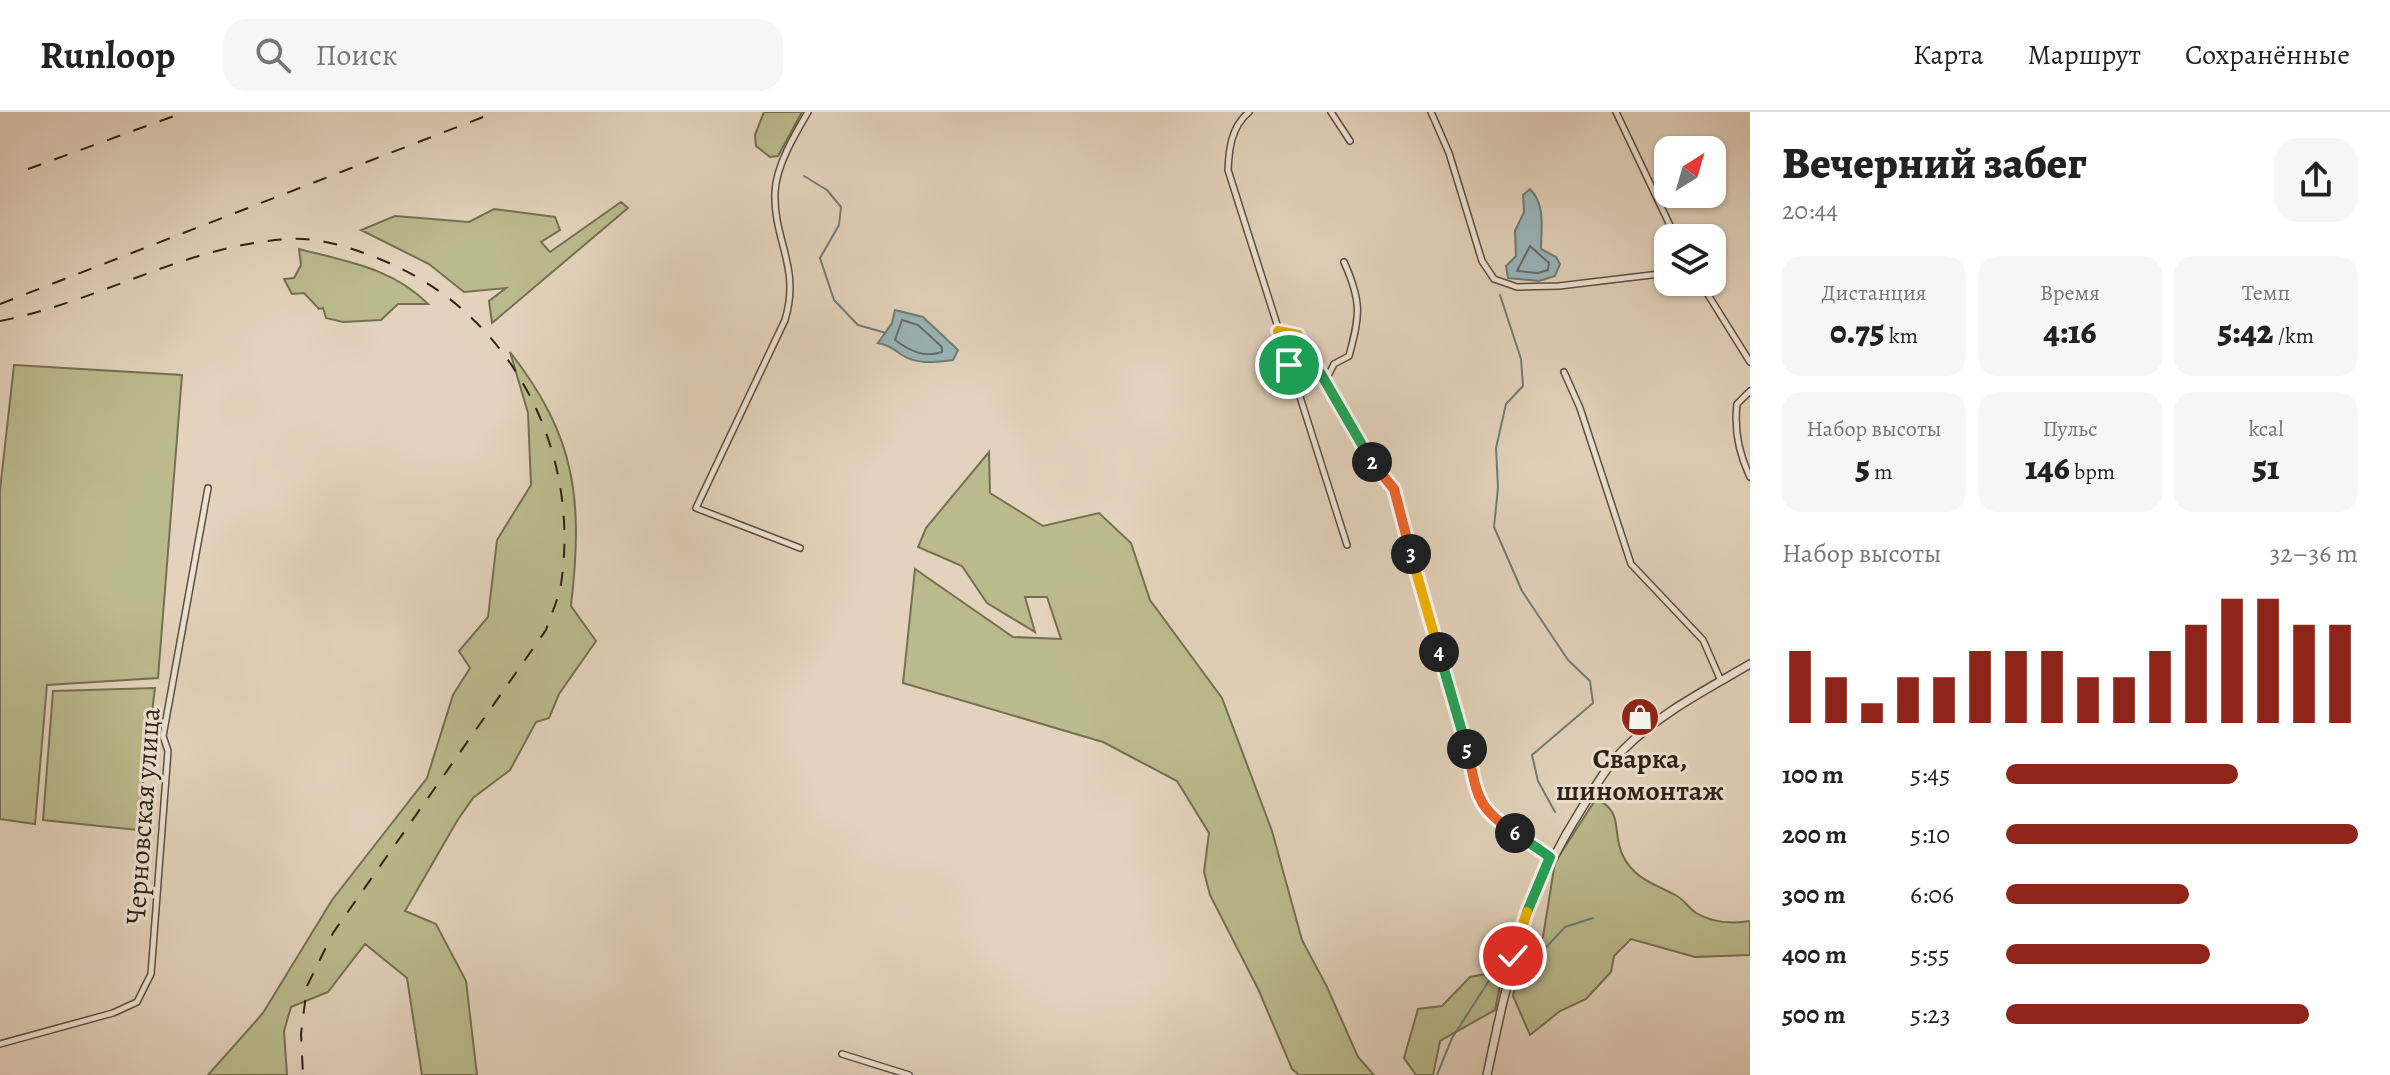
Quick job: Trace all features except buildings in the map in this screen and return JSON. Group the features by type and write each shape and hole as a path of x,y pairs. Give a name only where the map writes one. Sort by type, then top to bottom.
{"street":[{"path":"800,548 696,508 785,320 791,298 791,271 775,191 783,163 808,112"},
{"path":"1249,112 1238,125 1229,146 1228,170 1347,545"},
{"path":"1331,112 1350,141"},
{"path":"1431,112 1449,153 1482,261 1494,279 1517,287 1559,286 1654,275"},
{"path":"1616,112 1669,224"},
{"path":"1326,380 1334,364 1349,356 1360,315 1358,292 1344,262"},
{"path":"1709,296 1750,362"},
{"path":"1278,331 1298,335 1375,468 1394,489 1464,733 1474,791 1496,820 1550,857"},
{"path":"1564,372 1580,408 1631,564 1658,588 1703,640 1721,681"},
{"path":"1750,391 1737,404 1735,419 1738,442 1750,477"},
{"name":"Черновская улица","path":"0,1044 113,1013 137,1002 151,974 168,751 163,736 208,488"},
{"path":"1487,1075 1524,919 1550,857 1603,774 1648,727 1750,664"},
{"path":"842,1054 909,1075"}],"green space":[{"path":"764,112 802,112 778,156 770,157 756,146 755,135"},
{"path":"621,202 628,208 492,323 489,301 506,288 464,292 429,264 361,230 395,216 469,222 494,209 555,217 560,230 541,242 550,252"},
{"path":"299,249 384,274 400,282 428,304 398,304 381,320 343,322 326,318 323,308 319,309 304,293 292,294 284,279 294,278 301,265"},
{"path":"510,352 532,383 562,442 575,502 575,568 571,606 596,641 559,694 549,718 536,722 510,770 473,798 405,911 436,924 466,981 477,1075 422,1075 407,978 365,944 328,992 291,1007 284,1031 287,1075 208,1075 263,1013 332,900 427,778 453,695 470,668 459,651 488,617 497,540 531,485 528,413"},
{"path":"14,365 182,375 158,678 47,685 35,824 0,819 0,490"},
{"path":"989,452 990,493 1043,526 1099,513 1131,543 1150,600 1222,698 1272,831 1302,940 1358,1057 1374,1075 1299,1075 1292,1069 1259,991 1210,895 1204,872 1209,833 1177,781 1103,742 903,683 915,569 1013,637 1061,639 1047,597 1025,597 1035,632 987,603 962,566 918,547 926,528"},
{"path":"155,688 137,830 43,820 53,691"},
{"path":"1596,799 1611,810 1623,856 1640,876 1677,896 1693,911 1709,919 1750,921 1750,955 1695,957 1631,939 1614,956 1611,972 1586,999 1560,1011 1530,1035 1513,996 1527,932 1527,944 1532,951 1543,937 1555,862"},
{"path":"1503,971 1495,1010 1440,1041 1433,1075 1416,1075 1404,1058 1418,1009 1442,1006 1470,977"}],"water":[{"path":"1530,189 1541,210 1541,249 1556,257 1560,264 1555,276 1539,281 1508,278 1506,266 1516,256 1515,231 1524,212 1523,195"},
{"path":"895,310 923,317 958,350 953,360 914,360 878,343 892,323"}],"waterway":[{"path":"804,176 827,190 841,207 839,225 820,258 834,300 858,325 886,333"},
{"path":"1500,295 1521,359 1523,386 1506,404 1496,448 1498,488 1494,527 1522,591 1568,660 1590,681 1593,703 1532,755 1538,781 1555,812"},
{"path":"1534,960 1565,927 1593,918"},
{"path":"1437,1075 1452,1038 1490,979"}],"railway":[{"path":"28,169 185,112"},
{"path":"0,304 496,112"},
{"path":"0,321 73,301 216,251 290,239 327,242 389,263 433,287 471,317 503,353 529,394 548,439 560,486 564,535 561,584 546,630 333,933 307,986 301,1034 303,1075"}],"place":[{"name":"Сварка, шиномонтаж","path":"1640,717"}],"route":[{"path":"1289,365 1278,331 1298,335 1375,468 1394,489 1464,733 1474,791 1496,820 1550,857 1524,919 1513,956"}]}
